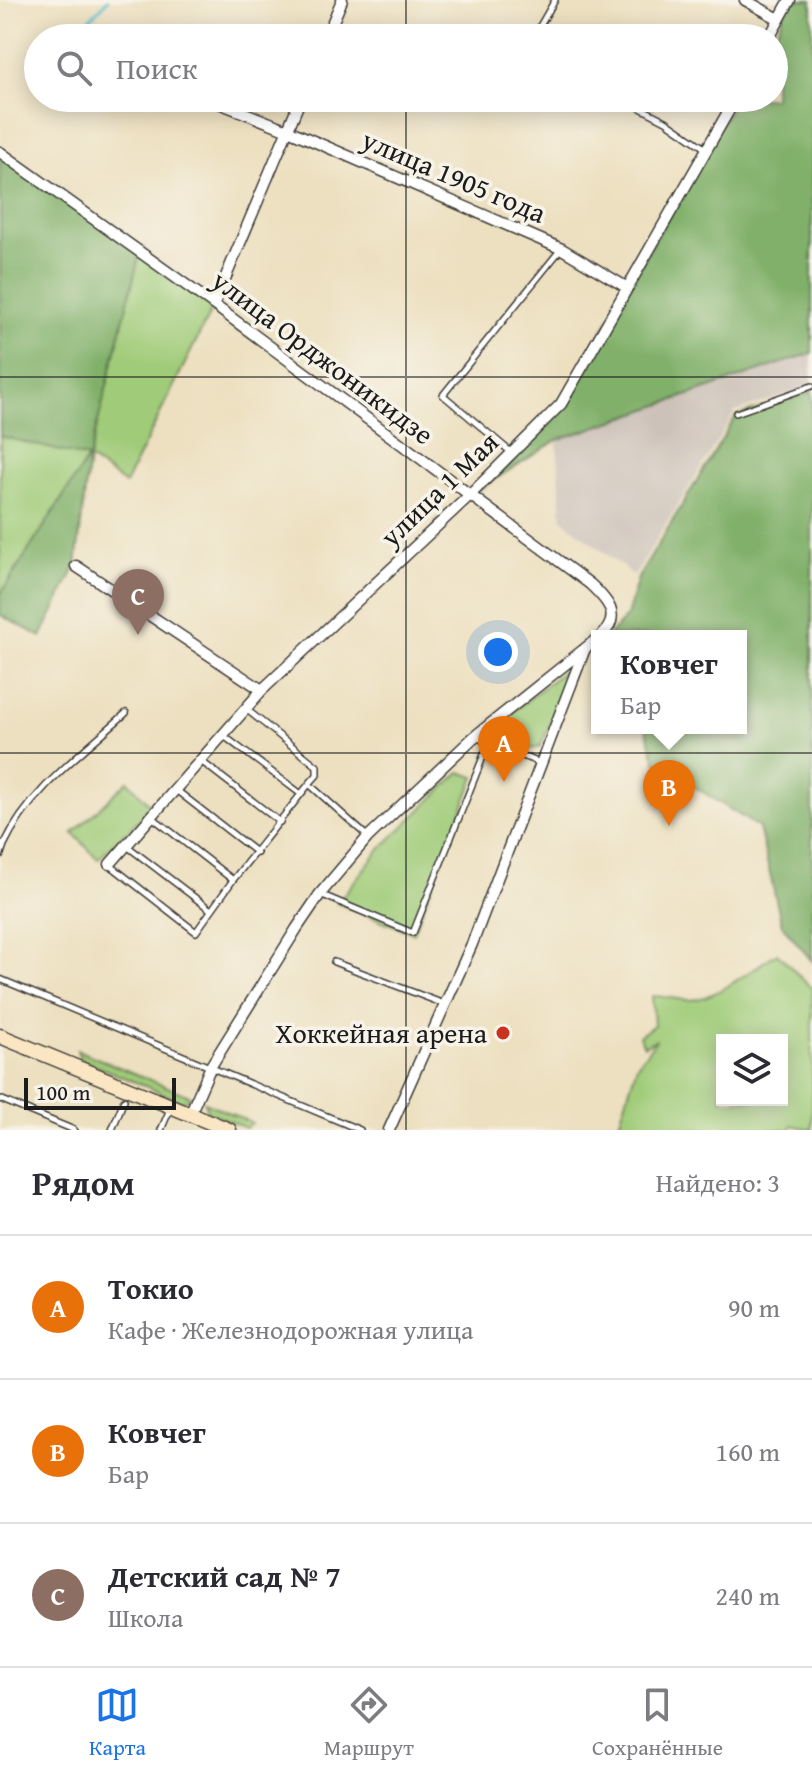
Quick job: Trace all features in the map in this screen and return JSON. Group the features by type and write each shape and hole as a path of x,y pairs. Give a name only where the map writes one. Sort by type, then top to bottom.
{"main road":[{"path":"1,1040 229,1130"}],"street":[{"path":"332,24 342,0"},
{"path":"745,0 779,19"},
{"path":"776,24 790,0"},
{"name":"улица 1905 года","path":"242,112 562,249 626,287"},
{"path":"214,305 295,112"},
{"name":"улица 1 Мая","path":"110,864 262,690 469,496 561,404 728,112"},
{"name":"улица Орджоникидзе","path":"0,152 214,305 590,584 612,607 613,619 605,630"},
{"path":"76,566 262,690"},
{"path":"190,1114 211,1066 320,894 368,837 474,737 591,645"},
{"path":"389,1130 472,944 584,651"}],"lane":[{"path":"541,24 555,0"},
{"path":"648,112 707,150"},
{"path":"512,453 443,395 562,249"},
{"path":"736,413 812,386"},
{"path":"110,864 196,932 233,880 317,775 317,766 245,709"},
{"path":"0,857 2,844 16,820 42,790 126,713"},
{"path":"223,735 301,794"},
{"path":"474,737 543,764"},
{"path":"320,894 413,933 489,742"},
{"path":"200,761 280,822"},
{"path":"309,784 368,837"},
{"path":"175,790 257,853"},
{"path":"151,817 233,880"},
{"path":"126,845 211,910"},
{"path":"334,962 444,1004"},
{"path":"0,979 360,1130"},
{"path":"0,1099 74,1130"},
{"path":"112,1130 124,1100"},
{"path":"161,1130 171,1106"}],"shaded area":[{"path":"812,353 812,386 735,412 634,576 562,519 557,440"}],"green space":[{"path":"790,0 812,0 812,353 557,440 469,496 561,404 728,112 788,112 788,24 780,24"},
{"path":"0,152 140,253 89,458 76,566 41,637 0,615 0,595 88,458 0,436"},
{"path":"140,253 214,305 125,484 88,458 0,595 0,436 89,457"},
{"path":"812,391 812,961 782,925 759,828 656,762 648,734 747,734 747,630 614,630 627,616 638,578 736,416"},
{"path":"578,659 540,747 521,747 491,732 493,728"},
{"path":"460,772 475,777 413,933 337,903 380,849"},
{"path":"128,781 152,807 98,859 73,833"},
{"path":"777,953 812,989 812,1130 792,1125 790,1130 617,1130 637,1065 657,1039 644,1046 639,1036 654,1025 652,996 690,1000 712,994"},
{"path":"77,1050 192,1099 181,1101 80,1059"},
{"path":"204,1102 252,1123 246,1128 207,1111"}],"waterway":[{"path":"89,20 108,0"}],"place":[{"name":"Детский сад № 7","path":"138,635"},
{"name":"Токио","path":"504,782"},
{"name":"Ковчег","path":"669,826"},
{"name":"Хоккейная арена","path":"503,1033"}]}
